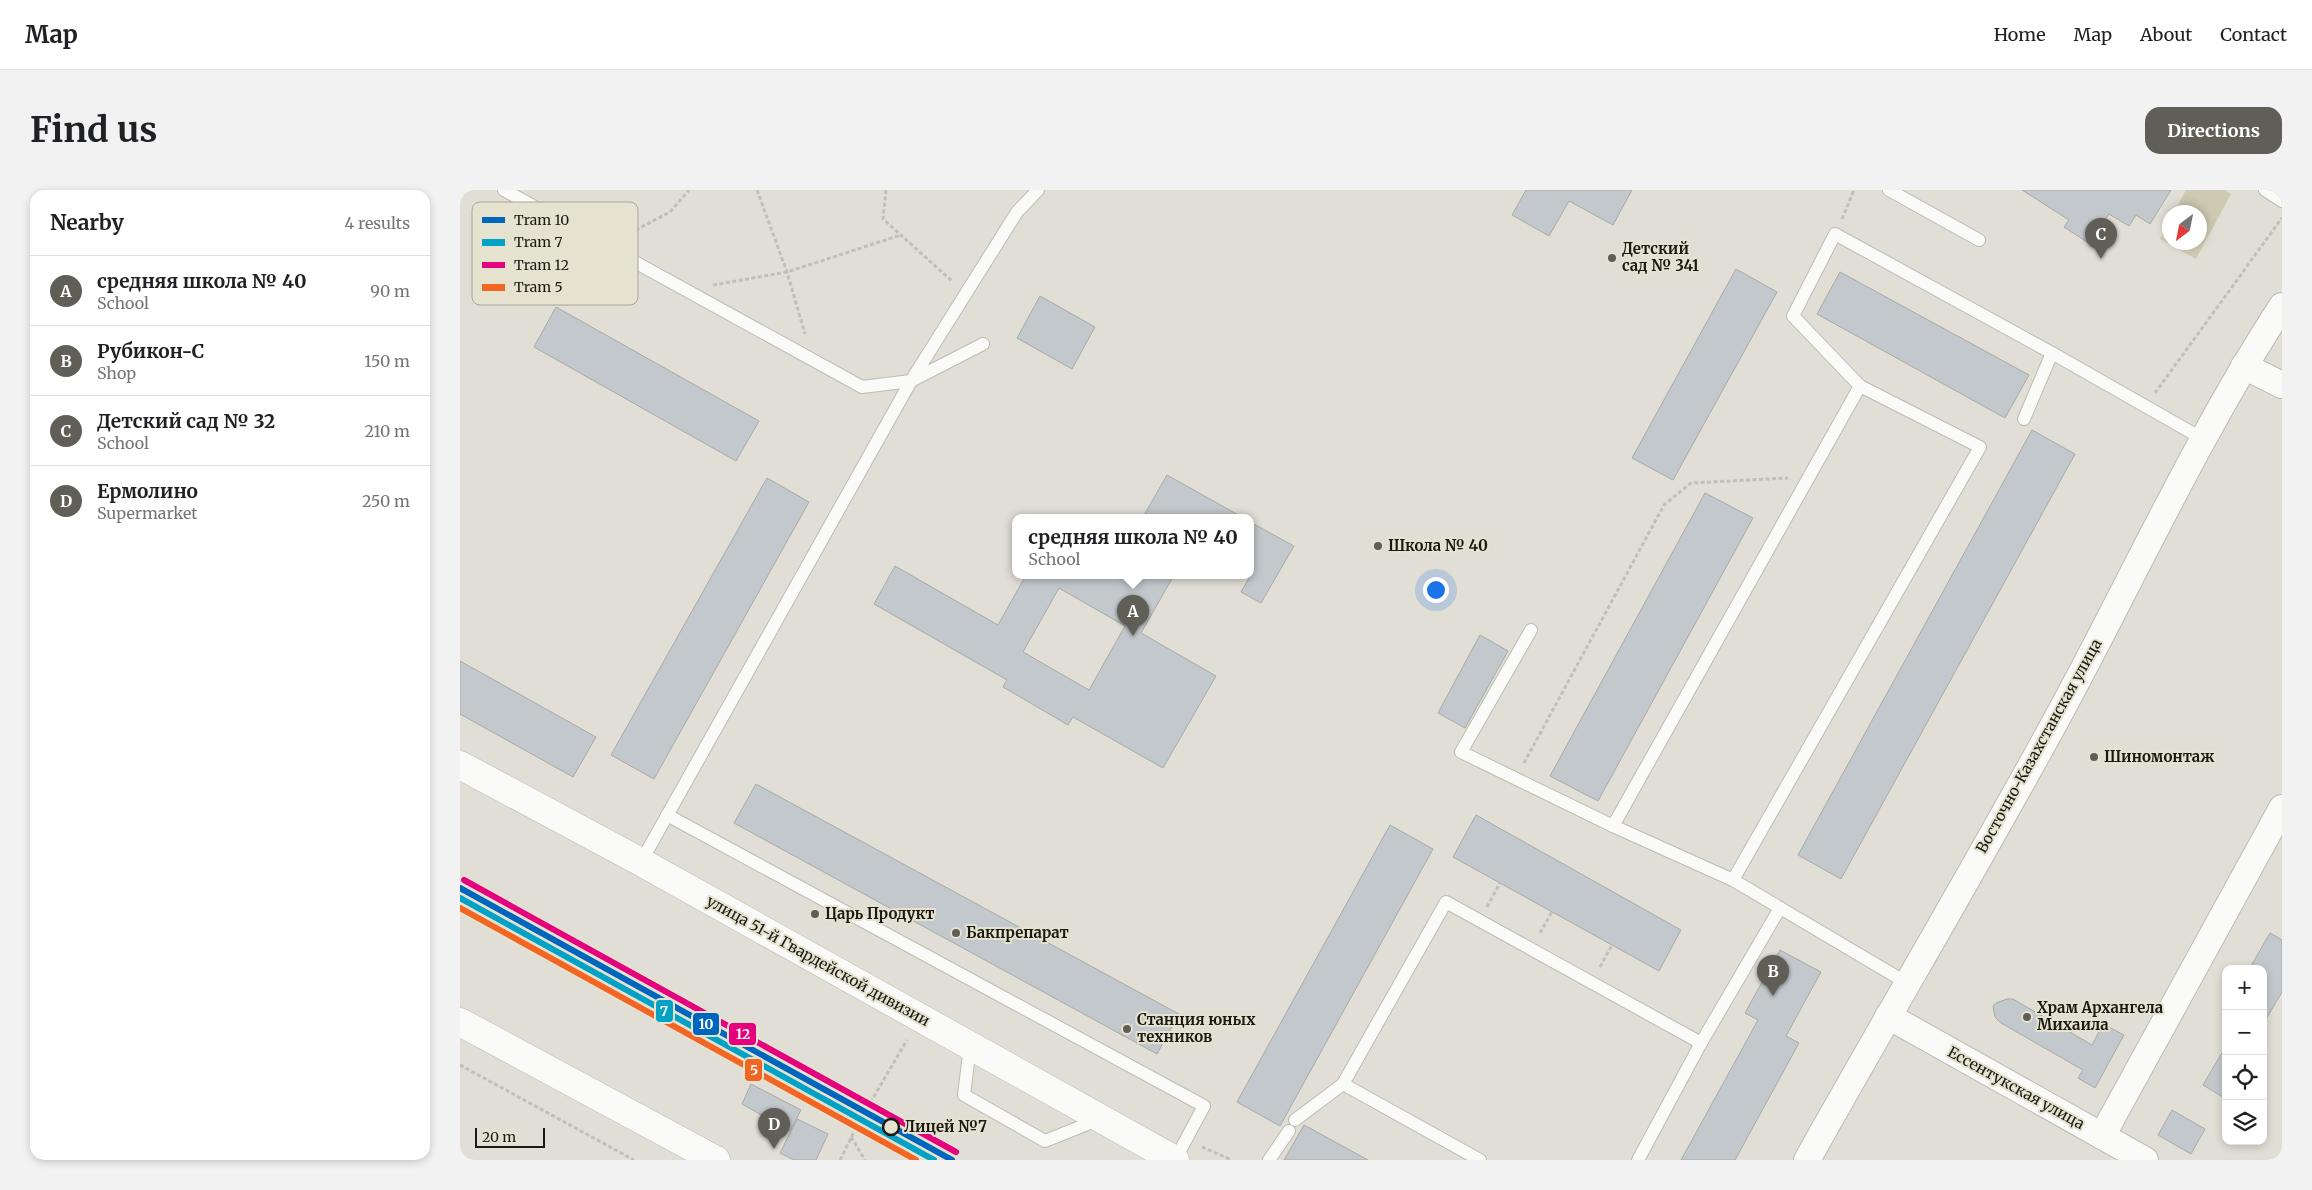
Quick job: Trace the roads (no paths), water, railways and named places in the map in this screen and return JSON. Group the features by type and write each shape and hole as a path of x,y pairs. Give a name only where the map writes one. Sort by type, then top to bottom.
{"main road":[{"name":"улица 51-й Гвардейской дивизии","path":"460,765 641,862 1175,1160"},
{"path":"460,1022 716,1160"}],"street":[{"name":"Восточно-Казахстанская улица","path":"1807,1160 2060,712 2203,439 2244,366 2282,306"},
{"path":"2244,366 2282,385"},
{"path":"2102,1136 2282,808"},
{"name":"Ессентукская улица","path":"1888,1016 2145,1160"}],"lane":[{"path":"504,190 526,202"},
{"path":"641,862 911,381 1017,212 1038,190"},
{"path":"1888,190 1979,240"},
{"path":"2265,190 2282,201"},
{"path":"1733,880 1980,447 1860,386 1793,316 1835,234 2052,352 2203,439"},
{"path":"638,264 862,387 911,381 984,344"},
{"path":"2024,419 2052,352"},
{"path":"1613,826 1860,386"},
{"path":"1531,630 1461,752 1613,826 1733,880 1907,983"},
{"path":"667,814 1204,1106 1175,1160"},
{"path":"1269,1160 1292,1125 1343,1084 1446,902 1701,1043"},
{"path":"1638,1160 1701,1043 1780,908"},
{"path":"970,1046 964,1096 1046,1141 1100,1119"},
{"path":"1343,1084 1480,1160"}],"tram line":[{"name":"12","path":"464,880 956,1152"},
{"name":"10","path":"460,888 952,1160"},
{"name":"7","path":"460,898 934,1160"},
{"name":"5","path":"460,908 916,1160"}],"place":[{"name":"Детский сад № 341","path":"1612,258"},
{"name":"Детский сад № 32","path":"2101,259"},
{"name":"Школа № 40","path":"1378,546"},
{"name":"средняя школа № 40","path":"1133,636"},
{"name":"Шиномонтаж","path":"2094,757"},
{"name":"Царь Продукт","path":"815,914"},
{"name":"Бакпрепарат","path":"956,933"},
{"name":"Рубикон-С","path":"1773,996"},
{"name":"Храм Архангела Михаила","path":"2027,1017"},
{"name":"Станция юных техников","path":"1127,1029"},
{"name":"Лицей №7","path":"891,1127"},
{"name":"Ермолино","path":"774,1149"}]}
